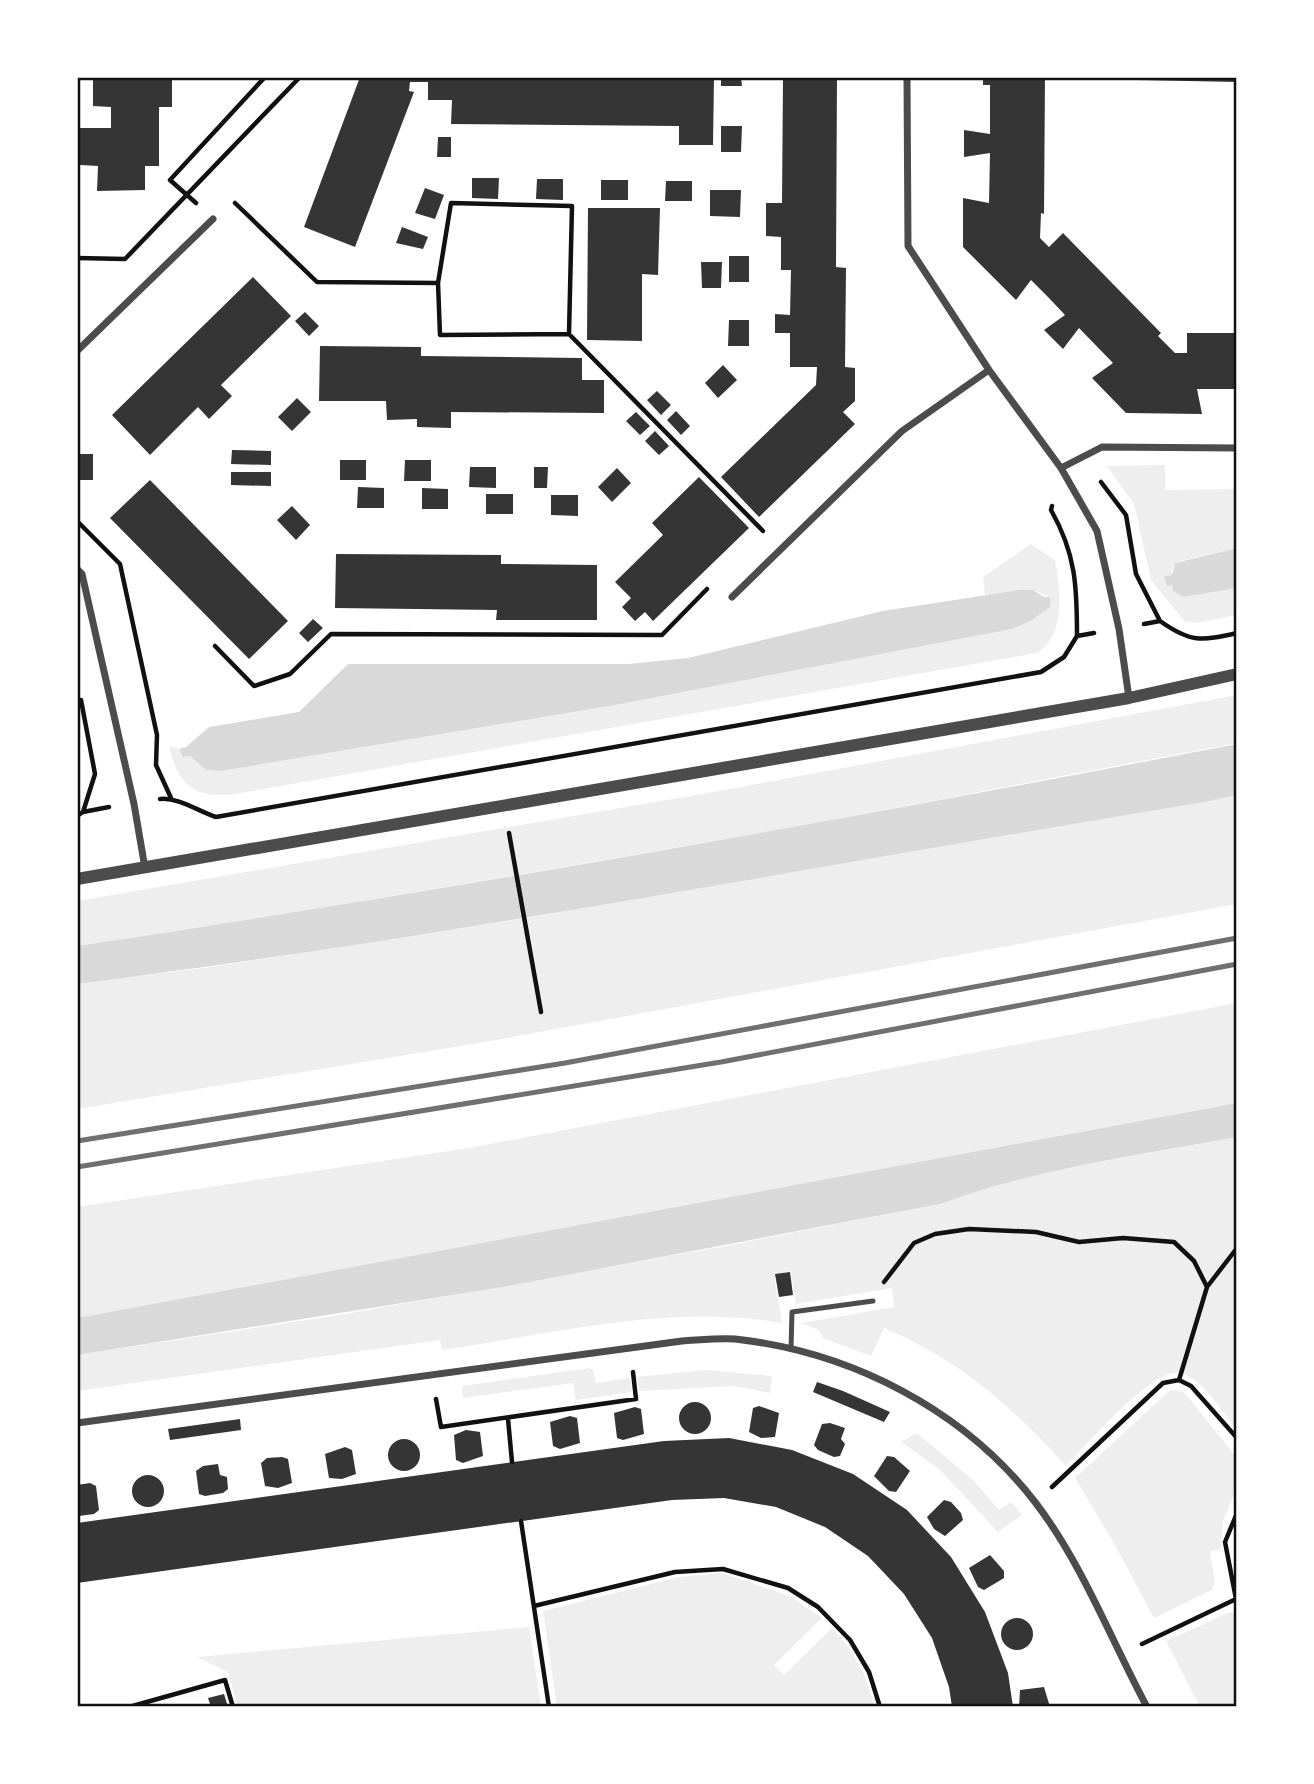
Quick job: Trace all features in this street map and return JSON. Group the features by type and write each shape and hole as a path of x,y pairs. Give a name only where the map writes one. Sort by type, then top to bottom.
{"street":[{"path":"907,77 908,246 989,370 1061,468 1097,531 1119,629 1129,698"},
{"path":"77,351 213,219"},
{"path":"732,597 902,431 989,370"},
{"path":"1061,468 1102,447 1237,448"},
{"path":"77,569 82,574 134,803 146,869"},
{"path":"77,879 1129,698 1237,674"},
{"path":"77,1423 629,1346 733,1339 791,1349 850,1367 908,1392 982,1446 1035,1502 1074,1566 1147,1707"}],"lane":[{"path":"791,1349 792,1312 873,1301"}],"path":[{"path":"187,194 170,180 265,77"},
{"path":"77,258 125,259 300,77"},
{"path":"213,219 233,201 317,282 438,283"},
{"path":"569,334 440,335 438,283 451,203 572,206 569,334 780,549"},
{"path":"77,521 120,564 157,735 156,765 172,798 193,810 216,817 1041,672 1064,657 1077,636 1077,581 1065,535 1051,510 1061,468"},
{"path":"215,646 254,686 290,674 331,634 662,635 716,580 732,597"},
{"path":"1077,636 1160,621 1180,636 1202,641 1237,633"},
{"path":"80,692 95,774 83,812"},
{"path":"77,816 83,812 172,798"},
{"path":"504,807 541,1012"},
{"path":"873,1301 889,1273 915,1242 935,1234 969,1229 1035,1232 1079,1242 1123,1238 1174,1242 1194,1261 1208,1287"},
{"path":"1179,1380 1208,1287 1237,1248"},
{"path":"441,1427 636,1399 629,1346"},
{"path":"1035,1502 1163,1383 1179,1380 1191,1386 1237,1438"},
{"path":"508,1419 512,1462"},
{"path":"1119,1656 1237,1600 1225,1542 1237,1513"},
{"path":"521,1521 549,1707"},
{"path":"534,1606 675,1572 723,1569 788,1588 818,1607 849,1640 869,1672 880,1707"},
{"path":"130,1707 225,1680 233,1707"}],"shaded area":[{"path":"1165,465 1165,490 1237,489 1237,548 1179,561 1172,568 1172,575 1164,576 1167,586 1172,584 1183,597 1237,588 1237,615 1196,623 1184,621 1151,580 1134,504 1107,466"},
{"path":"1031,544 1055,560 1060,597 1053,635 1037,653 235,794 209,794 190,786 177,771 169,746 179,749 183,757 190,756 206,770 221,771 615,705 1012,629 1031,621 1051,606 1050,597 1033,590 985,595 983,577"},
{"path":"1237,548 1237,588 1184,597 1173,591 1172,585 1167,586 1164,576 1172,575 1175,563"},
{"path":"1033,590 1044,597 1050,597 1051,606 1031,621 1012,629 615,705 221,771 206,770 190,756 183,757 179,749 186,747 209,727 299,712 348,664 629,664 688,658 883,611"},
{"path":"1237,695 1237,743 772,831 290,914 77,946 77,901 719,791"},
{"path":"1237,744 1237,795 1204,802 501,922 77,984 77,946 658,851"},
{"path":"1237,795 1237,904 485,1042 77,1109 77,984 211,967 533,917"},
{"path":"1237,1003 1237,1103 77,1318 77,1207 469,1148"},
{"path":"1237,1103 1237,1137 1050,1172 940,1204 508,1286 77,1355 77,1318"},
{"path":"1237,1137 1237,1430 1197,1382 1181,1373 1169,1374 1154,1381 1120,1409 1066,1466 1026,1424 983,1386 911,1340 884,1328 871,1356 823,1338 819,1330 801,1323 894,1307 892,1288 796,1304 791,1271 774,1274 782,1323 698,1317 612,1323 442,1350 440,1340 77,1391 77,1355 333,1316 720,1247 940,1204 988,1186 1056,1170"},
{"path":"589,1368 593,1370 596,1383 630,1378 632,1392 576,1400 573,1383 463,1398 462,1386"},
{"path":"705,1370 772,1376 770,1393 734,1386 639,1391 637,1377"},
{"path":"1170,1390 1183,1391 1237,1458 1237,1487 1223,1521 1221,1549 1210,1551 1215,1583 1212,1590 1154,1618 1075,1478"},
{"path":"917,1433 974,1481 999,1510 1011,1502 1022,1515 998,1532 939,1469 901,1442"},
{"path":"722,1573 792,1597 822,1618 774,1665 784,1675 832,1628 859,1665 874,1707 557,1707 543,1611 679,1577"},
{"path":"1230,1612 1237,1616 1237,1707 1200,1707 1166,1641"},
{"path":"529,1627 541,1707 238,1707 228,1672 197,1657"}],"building":[{"path":"93,77 172,77 172,107 159,107 159,166 145,166 145,190 97,191 98,166 80,165 80,128 111,128 111,107 93,106"},
{"path":"360,77 714,77 713,145 679,145 679,126 451,124 452,100 428,100 428,82 410,82 409,91 414,92 355,247 304,227"},
{"path":"721,77 741,77 742,86 721,86"},
{"path":"783,77 837,77 836,267 846,268 845,367 855,368 855,401 843,412 855,424 759,517 721,477 816,385 817,367 790,367 790,333 775,333 775,314 790,315 791,270 781,270 781,237 766,236 766,203 782,203"},
{"path":"983,77 1045,77 1044,214 1041,213 1040,238 1049,247 1063,233 1161,333 1158,336 1175,353 1187,353 1187,333 1237,333 1237,389 1197,389 1202,414 1126,413 1092,378 1113,363 1079,328 1063,349 1044,330 1065,315 1048,297 1031,280 1016,300 963,247 963,198 989,203 990,153 964,157 964,130 990,134 990,85 983,85"},
{"path":"1138,77 1237,77 1237,82 1138,80"},
{"path":"721,126 742,126 741,152 721,152"},
{"path":"438,137 451,137 451,157 437,157"},
{"path":"472,178 499,178 498,199 472,198"},
{"path":"537,179 563,179 563,200 536,199"},
{"path":"601,180 628,180 628,200 601,200"},
{"path":"666,181 692,181 692,201 665,201"},
{"path":"425,188 444,195 435,219 415,213"},
{"path":"710,190 741,190 740,217 710,216"},
{"path":"588,208 660,208 658,275 642,274 642,341 587,340"},
{"path":"402,227 428,237 423,249 396,243"},
{"path":"729,256 749,256 749,282 729,282"},
{"path":"701,262 722,262 721,288 702,288"},
{"path":"253,277 291,316 221,385 232,396 209,419 198,407 150,455 112,415"},
{"path":"305,312 319,326 309,336 295,321"},
{"path":"729,320 749,320 749,346 728,346"},
{"path":"320,346 421,347 421,356 582,358 582,380 604,380 604,413 451,412 451,428 417,427 417,419 387,420 386,401 319,401"},
{"path":"723,365 737,380 718,398 705,383"},
{"path":"657,391 671,405 661,415 647,400"},
{"path":"297,398 311,412 292,431 278,417"},
{"path":"676,411 690,426 681,435 667,420"},
{"path":"636,412 650,426 640,435 626,421"},
{"path":"655,431 669,446 659,455 645,441"},
{"path":"232,450 271,451 271,465 231,464"},
{"path":"77,454 93,454 93,480 77,480"},
{"path":"340,460 366,460 366,480 340,480"},
{"path":"405,460 431,460 431,481 404,481"},
{"path":"470,467 496,467 496,488 469,487"},
{"path":"534,467 548,467 547,488 534,488"},
{"path":"617,468 631,483 612,502 598,487"},
{"path":"231,472 271,472 271,486 231,485"},
{"path":"699,477 749,528 653,621 645,612 635,621 622,607 631,598 615,582 663,535 652,523"},
{"path":"150,480 288,621 249,659 110,518"},
{"path":"358,487 384,488 384,508 357,508"},
{"path":"422,488 448,489 448,509 422,509"},
{"path":"486,494 513,494 513,514 486,514"},
{"path":"551,495 578,495 578,516 551,515"},
{"path":"292,506 310,525 296,540 277,520"},
{"path":"336,554 501,555 501,564 597,565 597,620 496,620 497,610 335,608"},
{"path":"313,619 323,628 308,642 299,633"},
{"path":"790,1272 793,1295 779,1297 775,1274"},
{"path":"817,1382 890,1412 884,1422 813,1392"},
{"path":"695,1402 706,1407 711,1418 706,1429 695,1434 684,1429 679,1418 684,1407"},
{"path":"759,1406 779,1413 775,1437 761,1438 749,1432 753,1408"},
{"path":"635,1407 641,1409 644,1434 623,1440 617,1438 614,1413"},
{"path":"570,1416 577,1418 580,1443 560,1449 553,1446 550,1422"},
{"path":"240,1419 241,1430 170,1440 168,1429"},
{"path":"830,1423 845,1428 841,1439 845,1444 840,1456 834,1457 818,1450 814,1445 822,1424"},
{"path":"466,1430 480,1432 483,1456 463,1463 456,1460 454,1435"},
{"path":"729,1438 792,1450 853,1474 907,1510 951,1557 985,1612 1008,1673 1013,1707 952,1707 949,1687 932,1638 904,1594 868,1556 825,1527 776,1507 724,1498 672,1500 77,1583 77,1523 664,1441"},
{"path":"404,1439 415,1444 420,1455 415,1466 404,1471 393,1466 388,1455 393,1444"},
{"path":"345,1447 352,1450 356,1474 342,1479 329,1478 325,1454"},
{"path":"887,1456 894,1457 910,1471 896,1492 889,1491 874,1476"},
{"path":"267,1458 288,1459 292,1483 278,1488 265,1486 261,1463"},
{"path":"218,1464 220,1475 227,1477 228,1489 223,1493 205,1496 199,1494 196,1471 203,1466"},
{"path":"148,1475 159,1480 164,1491 159,1502 148,1507 137,1502 132,1491 137,1480"},
{"path":"90,1483 96,1486 99,1510 94,1514 79,1516 77,1485"},
{"path":"944,1500 951,1502 961,1513 963,1520 945,1536 934,1529 927,1517"},
{"path":"990,1555 1004,1571 1004,1578 984,1590 978,1587 969,1568"},
{"path":"1017,1618 1028,1623 1033,1634 1028,1645 1017,1650 1006,1645 1001,1634 1006,1623"},
{"path":"1044,1687 1050,1707 1019,1707 1020,1690"},
{"path":"224,1694 228,1707 211,1707 208,1698"}],"railway":[{"path":"77,1141 565,1063 1237,938"},
{"path":"77,1167 721,1062 1237,964"}]}
